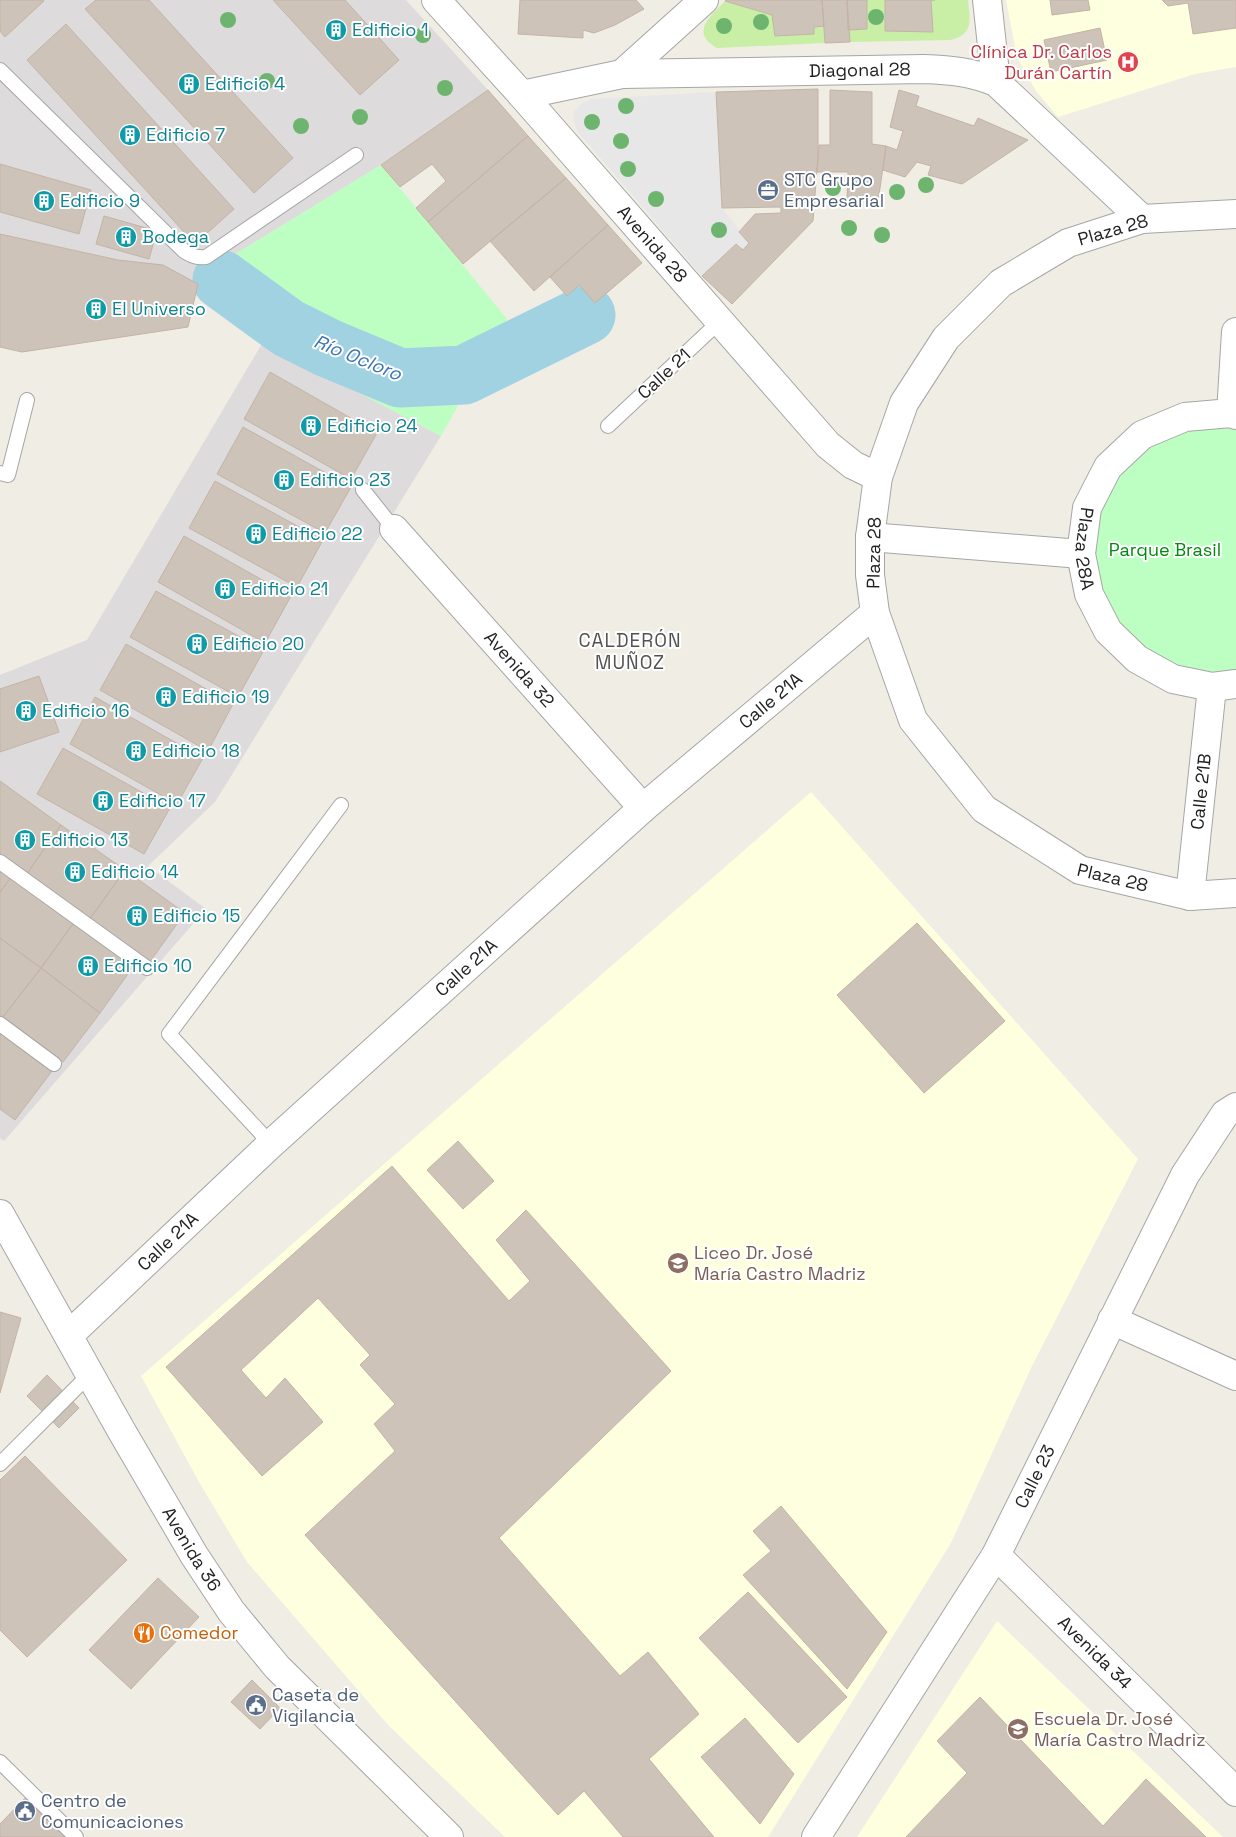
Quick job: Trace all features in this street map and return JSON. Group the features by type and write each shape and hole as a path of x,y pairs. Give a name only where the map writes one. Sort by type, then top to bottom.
{"street":[{"name":"Avenida 28","path":"436,0 522,95 828,446 853,465 878,477"},
{"path":"622,74 704,0"},
{"path":"987,0 996,82"},
{"name":"Diagonal 28","path":"522,95 622,74 957,70 977,74 996,82 1142,219"},
{"name":"Plaza 28","path":"1236,214 1142,219 1068,243 1001,283 946,338 904,404 878,477 870,537 870,575 875,613 913,720 984,809 1080,870 1190,896 1236,893"},
{"path":"1233,414 1236,332"},
{"name":"Plaza 28A","path":"1224,686 1173,679 1137,659 1108,631 1089,594 1081,554 1087,508 1108,467 1142,435 1185,416 1233,414"},
{"name":"Avenida 32","path":"394,529 643,808"},
{"path":"870,537 1081,554"},
{"name":"Calle 21A","path":"69,1335 271,1144 643,808 875,613"},
{"name":"Calle 21B","path":"1190,896 1224,686"},
{"name":"Calle 23","path":"816,1837 996,1555 1185,1175 1226,1114 1236,1107"},
{"name":"Avenida 36","path":"0,1214 194,1555 231,1611 277,1667 448,1837"},
{"path":"1112,1320 1236,1376"},
{"name":"Avenida 34","path":"996,1555 1236,1792"}],"lane":[{"path":"0,70 184,251 199,258 206,257 356,155"},
{"name":"Calle 21","path":"608,426 720,322"},
{"path":"0,473 8,475 27,400"},
{"path":"363,490 394,529"},
{"path":"271,1144 169,1034 341,805"},
{"path":"0,862 147,968"},
{"path":"0,1024 54,1064"},
{"path":"0,1464 90,1374"},
{"path":"0,1762 76,1837"}],"shaded area":[{"path":"0,0 406,0 488,90 381,165 224,261 198,284 118,260 0,234"},
{"name":"Clínica Dr. Carlos Durán Cartín","path":"1006,0 1236,0 1236,67 1195,74 1058,117 1036,91 1017,57"},
{"path":"716,92 722,208 749,243 743,250 736,244 702,276 578,132 573,120 574,112 581,104 592,99"},
{"path":"263,342 441,436 215,802 148,866 206,909 4,1141 0,1138 0,675 87,640"},
{"name":"Liceo Dr. José María Castro Madriz","path":"811,792 1138,1159 1032,1366 951,1543 768,1837 505,1837 389,1726 247,1562 199,1482 141,1376"},
{"name":"Escuela Dr. José María Castro Madriz","path":"997,1621 1223,1837 857,1837"}],"green space":[{"path":"867,0 885,0 886,31 931,0 968,0 969,25 967,30 958,38 950,40 850,42 848,30 867,29"},
{"path":"725,1 772,15 775,36 814,34 814,27 824,26 825,43 717,48 704,36 705,24"},
{"path":"381,165 507,319 441,436 263,342 196,291 198,284 224,261"},
{"name":"Parque Brasil","path":"1217,427 1236,429 1236,673 1210,673 1177,667 1146,651 1127,633 1111,610 1100,585 1095,560 1096,533 1102,508 1114,484 1130,463 1152,445 1167,437 1183,432"}],"building":[{"path":"0,0 44,1 5,37 0,31"},
{"name":"Edificio 4","path":"96,0 149,0 293,158 254,193 85,9"},
{"name":"Edificio 1","path":"273,0 345,0 399,60 360,95"},
{"path":"520,0 636,0 644,9 615,25 594,33 583,30 583,38 518,34"},
{"path":"726,0 822,0 824,26 814,27 814,34 775,36 772,15"},
{"path":"822,0 847,0 850,42 825,43"},
{"path":"847,0 867,0 867,29 848,30"},
{"path":"885,0 931,0 933,32 885,31"},
{"path":"1050,0 1088,0 1090,10 1052,15"},
{"path":"1162,0 1236,0 1236,28 1193,34 1188,3 1168,6"},
{"name":"Edificio 7","path":"66,24 234,209 195,244 27,60"},
{"path":"1100,28 1107,60 1051,72 1044,40"},
{"name":"STC Grupo Empresarial","path":"818,89 818,156 813,221 732,304 702,276 736,244 743,250 749,243 739,232 755,214 781,213 781,207 722,208 716,92"},
{"path":"488,90 528,136 428,222 416,208 446,181 432,164 400,187 381,165"},
{"path":"830,90 872,92 872,144 886,146 878,202 847,198 848,172 817,172 819,145 830,145"},
{"path":"899,90 919,96 916,106 974,126 978,118 1028,140 962,184 928,175 931,166 917,162 905,177 883,170 886,146 897,150 903,131 890,127"},
{"path":"528,136 566,178 463,264 428,222"},
{"name":"Edificio 9","path":"0,164 91,190 79,234 0,212"},
{"path":"566,178 608,225 534,291 490,241"},
{"name":"Bodega","path":"104,216 157,231 149,259 96,244"},
{"path":"608,225 642,263 595,303 579,285 567,296 550,277"},
{"name":"El Universo","path":"0,234 118,260 163,265 198,284 188,327 22,352 0,347"},
{"name":"Edificio 24","path":"270,372 377,433 351,479 244,419"},
{"name":"Edificio 23","path":"243,427 351,487 325,533 217,474"},
{"name":"Edificio 22","path":"215,481 323,540 297,587 189,528"},
{"name":"Edificio 21","path":"184,536 291,596 265,643 158,582"},
{"name":"Edificio 20","path":"156,591 264,650 238,697 130,637"},
{"name":"Edificio 19","path":"126,644 233,704 208,751 100,690"},
{"name":"Edificio 16","path":"39,676 59,732 0,752 0,689"},
{"name":"Edificio 18","path":"95,697 203,758 177,804 70,744"},
{"name":"Edificio 17","path":"63,748 170,808 144,854 37,794"},
{"name":"Edificio 13","path":"0,781 61,825 26,875 0,856"},
{"name":"Edificio 14","path":"61,825 125,870 89,920 26,875"},
{"path":"0,868 12,876 0,892"},
{"name":"Edificio 15","path":"125,870 185,913 149,963 89,920"},
{"path":"12,876 75,921 41,968 0,938 0,892"},
{"name":"Edificio 10","path":"75,921 135,964 100,1013 41,968"},
{"path":"917,923 1005,1021 924,1093 837,995"},
{"path":"0,938 41,968 3,1017 0,1015"},
{"path":"41,968 100,1013 63,1062 3,1017"},
{"path":"0,1031 52,1071 15,1120 0,1109"},
{"path":"458,1141 494,1181 463,1209 427,1170"},
{"path":"392,1166 509,1301 530,1281 496,1240 526,1210 671,1371 499,1538 620,1676 648,1652 699,1714 649,1759 714,1837 623,1837 584,1791 558,1815 305,1535 395,1451 374,1424 395,1404 360,1365 370,1355 318,1298 241,1370 266,1398 285,1378 323,1422 262,1476 166,1367"},
{"path":"0,1312 21,1318 0,1393"},
{"path":"47,1375 79,1408 59,1428 27,1396"},
{"path":"25,1456 127,1560 27,1657 0,1630 0,1480"},
{"path":"781,1506 887,1632 847,1689 743,1575 771,1551 753,1531"},
{"name":"Comedor","path":"158,1578 199,1617 131,1689 89,1650"},
{"path":"748,1592 847,1697 798,1743 699,1638"},
{"name":"Caseta de Vigilancia","path":"252,1680 280,1708 260,1729 231,1702"},
{"path":"980,1697 1103,1826 1146,1779 1206,1837 906,1837 967,1773 937,1741"},
{"path":"745,1718 794,1774 760,1824 701,1757"},
{"name":"Centro de Comunicaciones","path":"25,1798 65,1837 0,1837 0,1824"}],"waterway":[{"name":"Río Ocloro","path":"222,280 288,328 328,348 400,378 464,375 586,315"}],"place":[{"name":"Edificio 1","path":"336,30"},
{"name":"Clínica Dr. Carlos Durán Cartín","path":"1128,62"},
{"name":"Edificio 4","path":"189,84"},
{"name":"Edificio 7","path":"130,135"},
{"name":"STC Grupo Empresarial","path":"768,190"},
{"name":"Edificio 9","path":"44,201"},
{"name":"Bodega","path":"126,237"},
{"name":"El Universo","path":"96,309"},
{"name":"Edificio 24","path":"311,426"},
{"name":"Edificio 23","path":"284,480"},
{"name":"Edificio 22","path":"256,534"},
{"name":"Edificio 21","path":"225,589"},
{"name":"Edificio 20","path":"197,644"},
{"name":"Edificio 19","path":"166,697"},
{"name":"Edificio 16","path":"26,711"},
{"name":"Edificio 18","path":"136,751"},
{"name":"Edificio 17","path":"103,801"},
{"name":"Edificio 13","path":"25,840"},
{"name":"Edificio 14","path":"75,872"},
{"name":"Edificio 15","path":"137,916"},
{"name":"Edificio 10","path":"88,966"},
{"name":"Liceo Dr. José María Castro Madriz","path":"678,1263"},
{"name":"Comedor","path":"144,1633"},
{"name":"Caseta de Vigilancia","path":"256,1705"},
{"name":"Escuela Dr. José María Castro Madriz","path":"1018,1729"},
{"name":"Centro de Comunicaciones","path":"25,1811"}],"district":[{"name":"CALDERÓN MUÑOZ","path":"630,651"}]}
